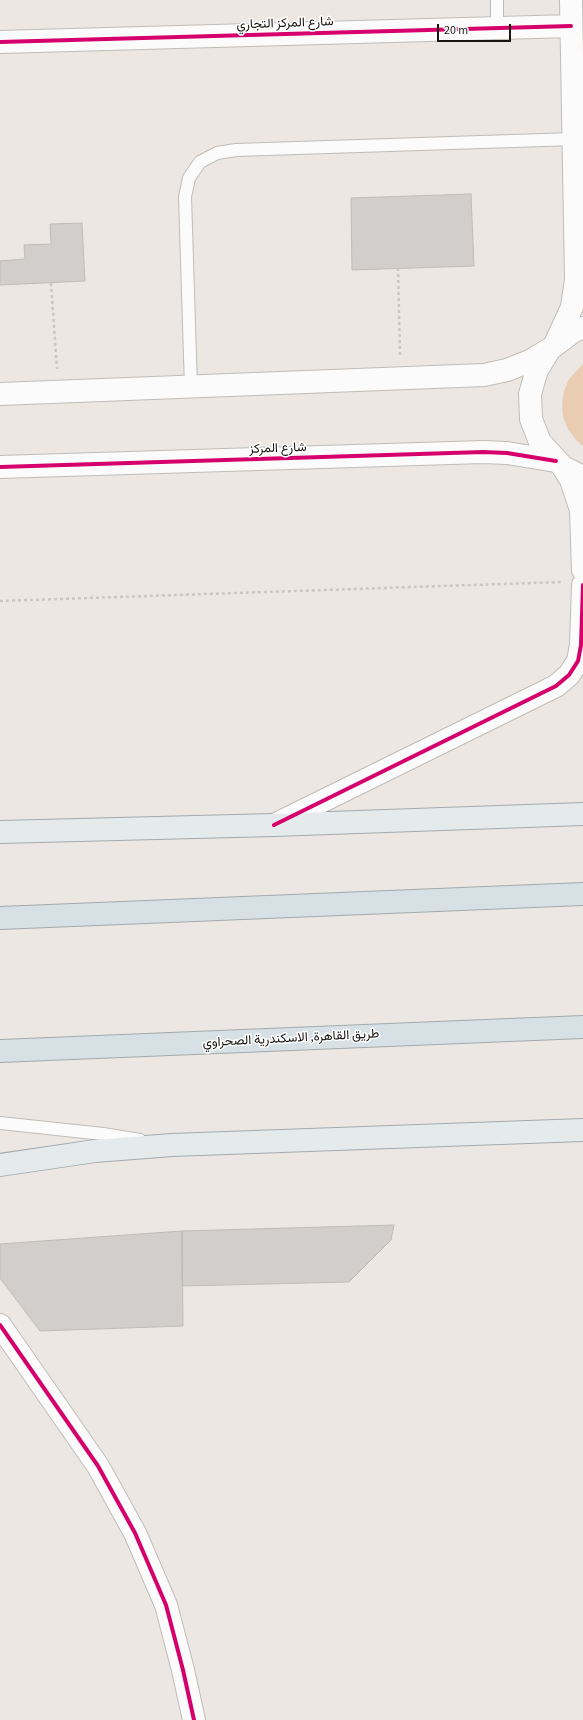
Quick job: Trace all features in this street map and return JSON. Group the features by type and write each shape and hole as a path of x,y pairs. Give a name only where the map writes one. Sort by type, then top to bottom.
{"highway":[{"path":"0,918 583,894"},
{"name":"طريق القاهرة, الاسكندرية الصحراوي","path":"0,1052 583,1027"}],"main road":[{"path":"0,832 274,825 583,814"},
{"path":"0,1165 95,1151 172,1145 583,1130"}],"street":[{"path":"274,825 556,686 569,675 580,661 581,645 578,579 581,510 571,480 540,442 531,419 530,394 537,370 553,347 569,316 575,288 571,0"},
{"name":"شارع المركز التجاري","path":"0,42 571,26"},
{"path":"0,394 484,375 507,370 530,361 553,347 574,331 583,328"},
{"name":"شارع المركز","path":"0,467 483,452 507,453 559,464"},
{"path":"559,464 583,477"},
{"path":"0,1325 98,1466 135,1533 166,1604 194,1720"}],"lane":[{"path":"497,0 497,28"},
{"path":"190,387 185,197 189,178 200,162 217,153 236,150 574,138"},
{"path":"0,1124 103,1134 172,1145"}],"path":[{"path":"398,268 401,378"},
{"path":"51,283 59,391"},
{"path":"0,601 578,579"}],"shaded area":[{"path":"583,364 583,446 576,440 568,429 563,417 562,404 564,391 569,379"}],"building":[{"path":"471,194 474,266 352,270 351,198"},
{"path":"82,223 85,281 0,285 0,261 25,259 24,245 51,244 50,224"},
{"path":"394,1225 391,1240 349,1282 182,1286 182,1231"},
{"path":"182,1231 183,1326 40,1331 0,1278 0,1244"}],"cycle path":[{"path":"0,42 571,26"},
{"path":"0,467 483,452 507,453 556,461"},
{"path":"274,825 556,686 569,675 578,661 581,645 583,585"},
{"path":"0,1325 98,1466 135,1533 166,1605 194,1720"}]}
